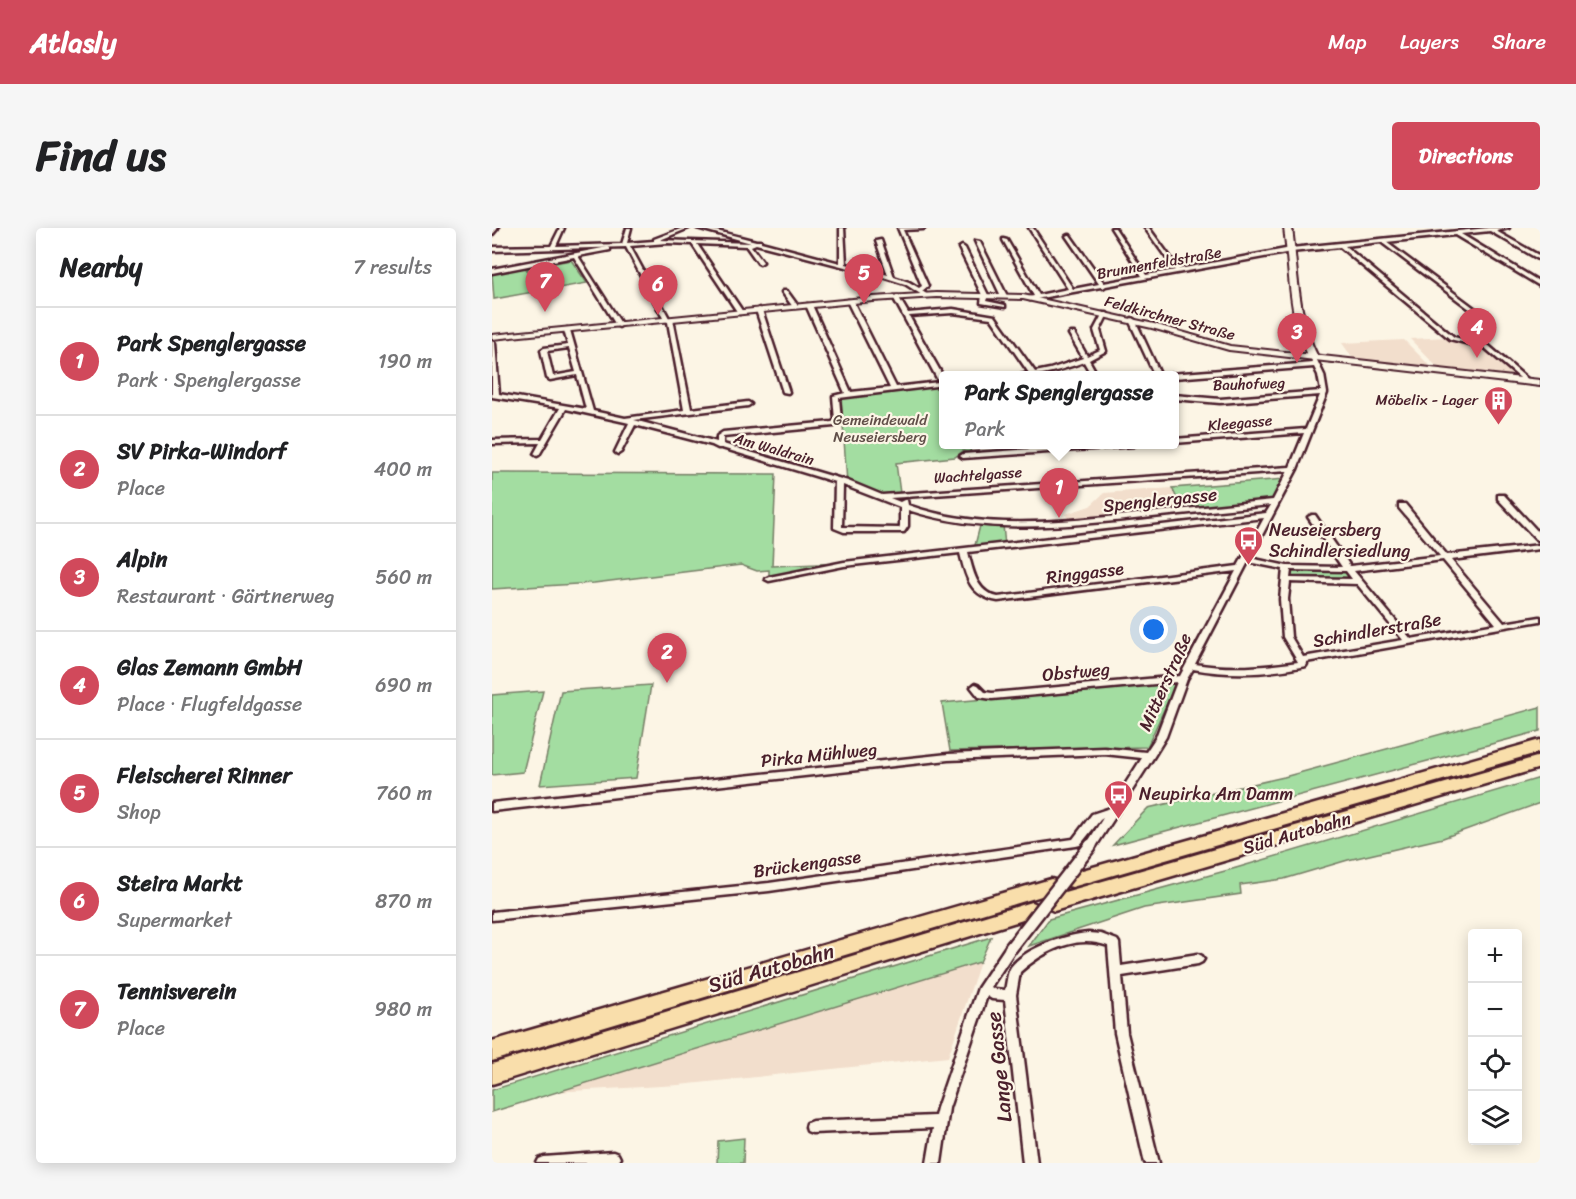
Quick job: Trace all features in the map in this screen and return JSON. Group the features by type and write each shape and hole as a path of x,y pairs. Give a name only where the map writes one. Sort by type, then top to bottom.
{"highway":[{"name":"Süd Autobahn","path":"1072,880 1540,746"},
{"name":"Süd Autobahn","path":"492,1051 1540,762"},
{"name":"Süd Autobahn","path":"492,1074 1032,910"}],"main road":[{"path":"1288,228 1296,306 1304,343 1315,361"}],"street":[{"path":"492,234 496,228"},
{"path":"553,246 562,228"},
{"path":"629,228 624,243 668,320 688,412"},
{"path":"655,242 687,228"},
{"path":"699,228 892,278 922,293 925,286 900,229 923,228"},
{"path":"744,238 746,228"},
{"path":"842,228 843,264"},
{"path":"1031,228 1071,290"},
{"path":"1113,228 1145,277"},
{"path":"1148,228 1178,271"},
{"name":"Brunnenfeldstraße","path":"1033,296 1103,286 1291,250 1507,228"},
{"path":"1490,229 1540,258"},
{"path":"1457,234 1540,284"},
{"path":"1068,236 1103,286"},
{"path":"1005,240 1033,296"},
{"path":"879,241 892,278"},
{"path":"693,242 740,312"},
{"path":"492,271 627,245 693,242 748,245 759,242"},
{"path":"977,242 1004,296"},
{"path":"1383,242 1475,311"},
{"path":"492,249 627,245"},
{"path":"748,245 760,262"},
{"path":"1342,246 1454,339 1487,348 1528,382"},
{"path":"962,248 985,295 983,302 1003,306"},
{"path":"575,255 619,325"},
{"path":"785,292 795,306"},
{"name":"Feldkirchner Straße","path":"492,337 922,293 1033,296 1132,320 1230,348 1315,361 1540,382"},
{"path":"896,297 939,376"},
{"path":"850,301 894,389"},
{"path":"809,305 849,395"},
{"path":"759,310 786,392"},
{"path":"906,315 953,311 993,317 1031,371"},
{"path":"1044,371 1086,359 1103,351 1097,330 1105,314"},
{"path":"1132,320 1156,371"},
{"path":"567,330 590,412"},
{"path":"1072,334 1093,371"},
{"path":"492,343 494,395"},
{"path":"571,346 544,350 549,378 578,373"},
{"path":"1179,374 1315,361 1324,393"},
{"path":"720,447 720,436 723,434 834,424 838,420 836,399 849,395 939,383"},
{"name":"Bauhofweg","path":"1179,397 1220,401 1324,393"},
{"name":"Mitterstraße","path":"934,1163 943,1108 984,988 1090,845 1161,737 1183,679 1239,567 1293,468 1324,393"},
{"name":"Am Waldrain","path":"494,395 633,422 839,482 905,506"},
{"path":"623,420 748,405"},
{"path":"537,454 564,407"},
{"path":"618,452 633,422"},
{"name":"Kleegasse","path":"1179,441 1308,431"},
{"path":"492,442 543,441"},
{"path":"963,456 1042,449"},
{"name":"Wachtelgasse","path":"882,496 1293,468"},
{"path":"839,482 838,528 844,530 901,530 904,526 905,506 902,494"},
{"path":"1501,497 1540,538"},
{"name":"Spenglergasse","path":"905,506 930,514 1032,525 1275,502"},
{"path":"1402,506 1501,625"},
{"name":"Ringgasse","path":"769,579 830,566 964,552 1269,514"},
{"path":"1312,517 1358,582 1408,641"},
{"path":"1245,559 1287,568 1348,569 1540,547"},
{"name":"Ringgasse","path":"964,552 977,590 988,598 998,599 1239,567"},
{"path":"1287,568 1284,599 1287,638 1301,660"},
{"path":"1286,580 1358,582"},
{"name":"Schindlerstraße","path":"1190,666 1225,673 1245,673 1303,664 1301,660 1540,619"},
{"name":"Obstweg","path":"975,687 982,695 992,696 1183,679"},
{"name":"Pirka Mühlweg","path":"492,807 948,757 1104,751 1150,756"},
{"name":"Brückengasse","path":"492,916 769,887 1076,842 1096,817 1113,811"},
{"path":"1010,995 1012,977 1023,963 1047,947 1089,936 1101,937 1113,943 1120,1033 1152,1163"},
{"path":"1115,972 1198,959"},
{"name":"Lange Gasse","path":"984,988 992,994 1010,995 1030,1163"},
{"path":"812,1127 941,1122"},
{"path":"544,1163 613,1158"}],"shaded area":[{"path":"1448,337 1453,341 1483,347 1522,378 1441,371 1410,339"},
{"path":"1404,340 1431,367 1354,360 1342,343"},
{"path":"1172,488 1183,511 1068,522 1066,514 1090,506 1104,493"},
{"path":"980,962 948,1057 679,1085 553,1092"}],"green space":[{"path":"571,260 587,283 542,291 527,268"},
{"path":"525,267 539,291 494,299 492,273"},
{"name":"Gemeindewald Neuseiersberg","path":"939,384 939,449 970,449 971,453 963,451 955,457 896,463 900,493 879,494 847,483 841,396"},
{"path":"492,473 776,474 772,566 841,563 769,578 769,570 757,571 741,565 594,583 492,589"},
{"path":"1285,479 1273,502 1183,511 1172,488"},
{"path":"981,522 1003,525 1005,546 974,549"},
{"path":"1343,571 1352,579 1290,579 1288,572"},
{"path":"1177,681 1147,747 950,751 942,703"},
{"path":"651,685 636,778 540,785 561,691"},
{"path":"543,691 523,772 492,775 492,695"},
{"path":"1540,707 1540,731 1113,845 1148,808 1284,777"},
{"path":"1540,778 1540,803 1443,838 1348,860 1284,879 1240,885 1241,894 1144,908 1029,946 1049,919 1236,868"},
{"path":"991,937 980,962 492,1112 492,1090"},
{"path":"744,1138 743,1163 717,1163 718,1141"}],"place":[{"name":"Fleischerei Rinner","path":"864,304"},
{"name":"Tennisverein","path":"545,312"},
{"name":"Steira Markt","path":"658,315"},
{"name":"Glas Zemann GmbH","path":"1477,358"},
{"name":"Alpin","path":"1297,363"},
{"name":"Möbelix - Lager","path":"1499,426"},
{"name":"Park Spenglergasse","path":"1059,518"},
{"name":"Neuseiersberg Schindlersiedlung","path":"1248,566"},
{"name":"SV Pirka-Windorf","path":"667,683"},
{"name":"Neupirka Am Damm","path":"1118,820"}]}
